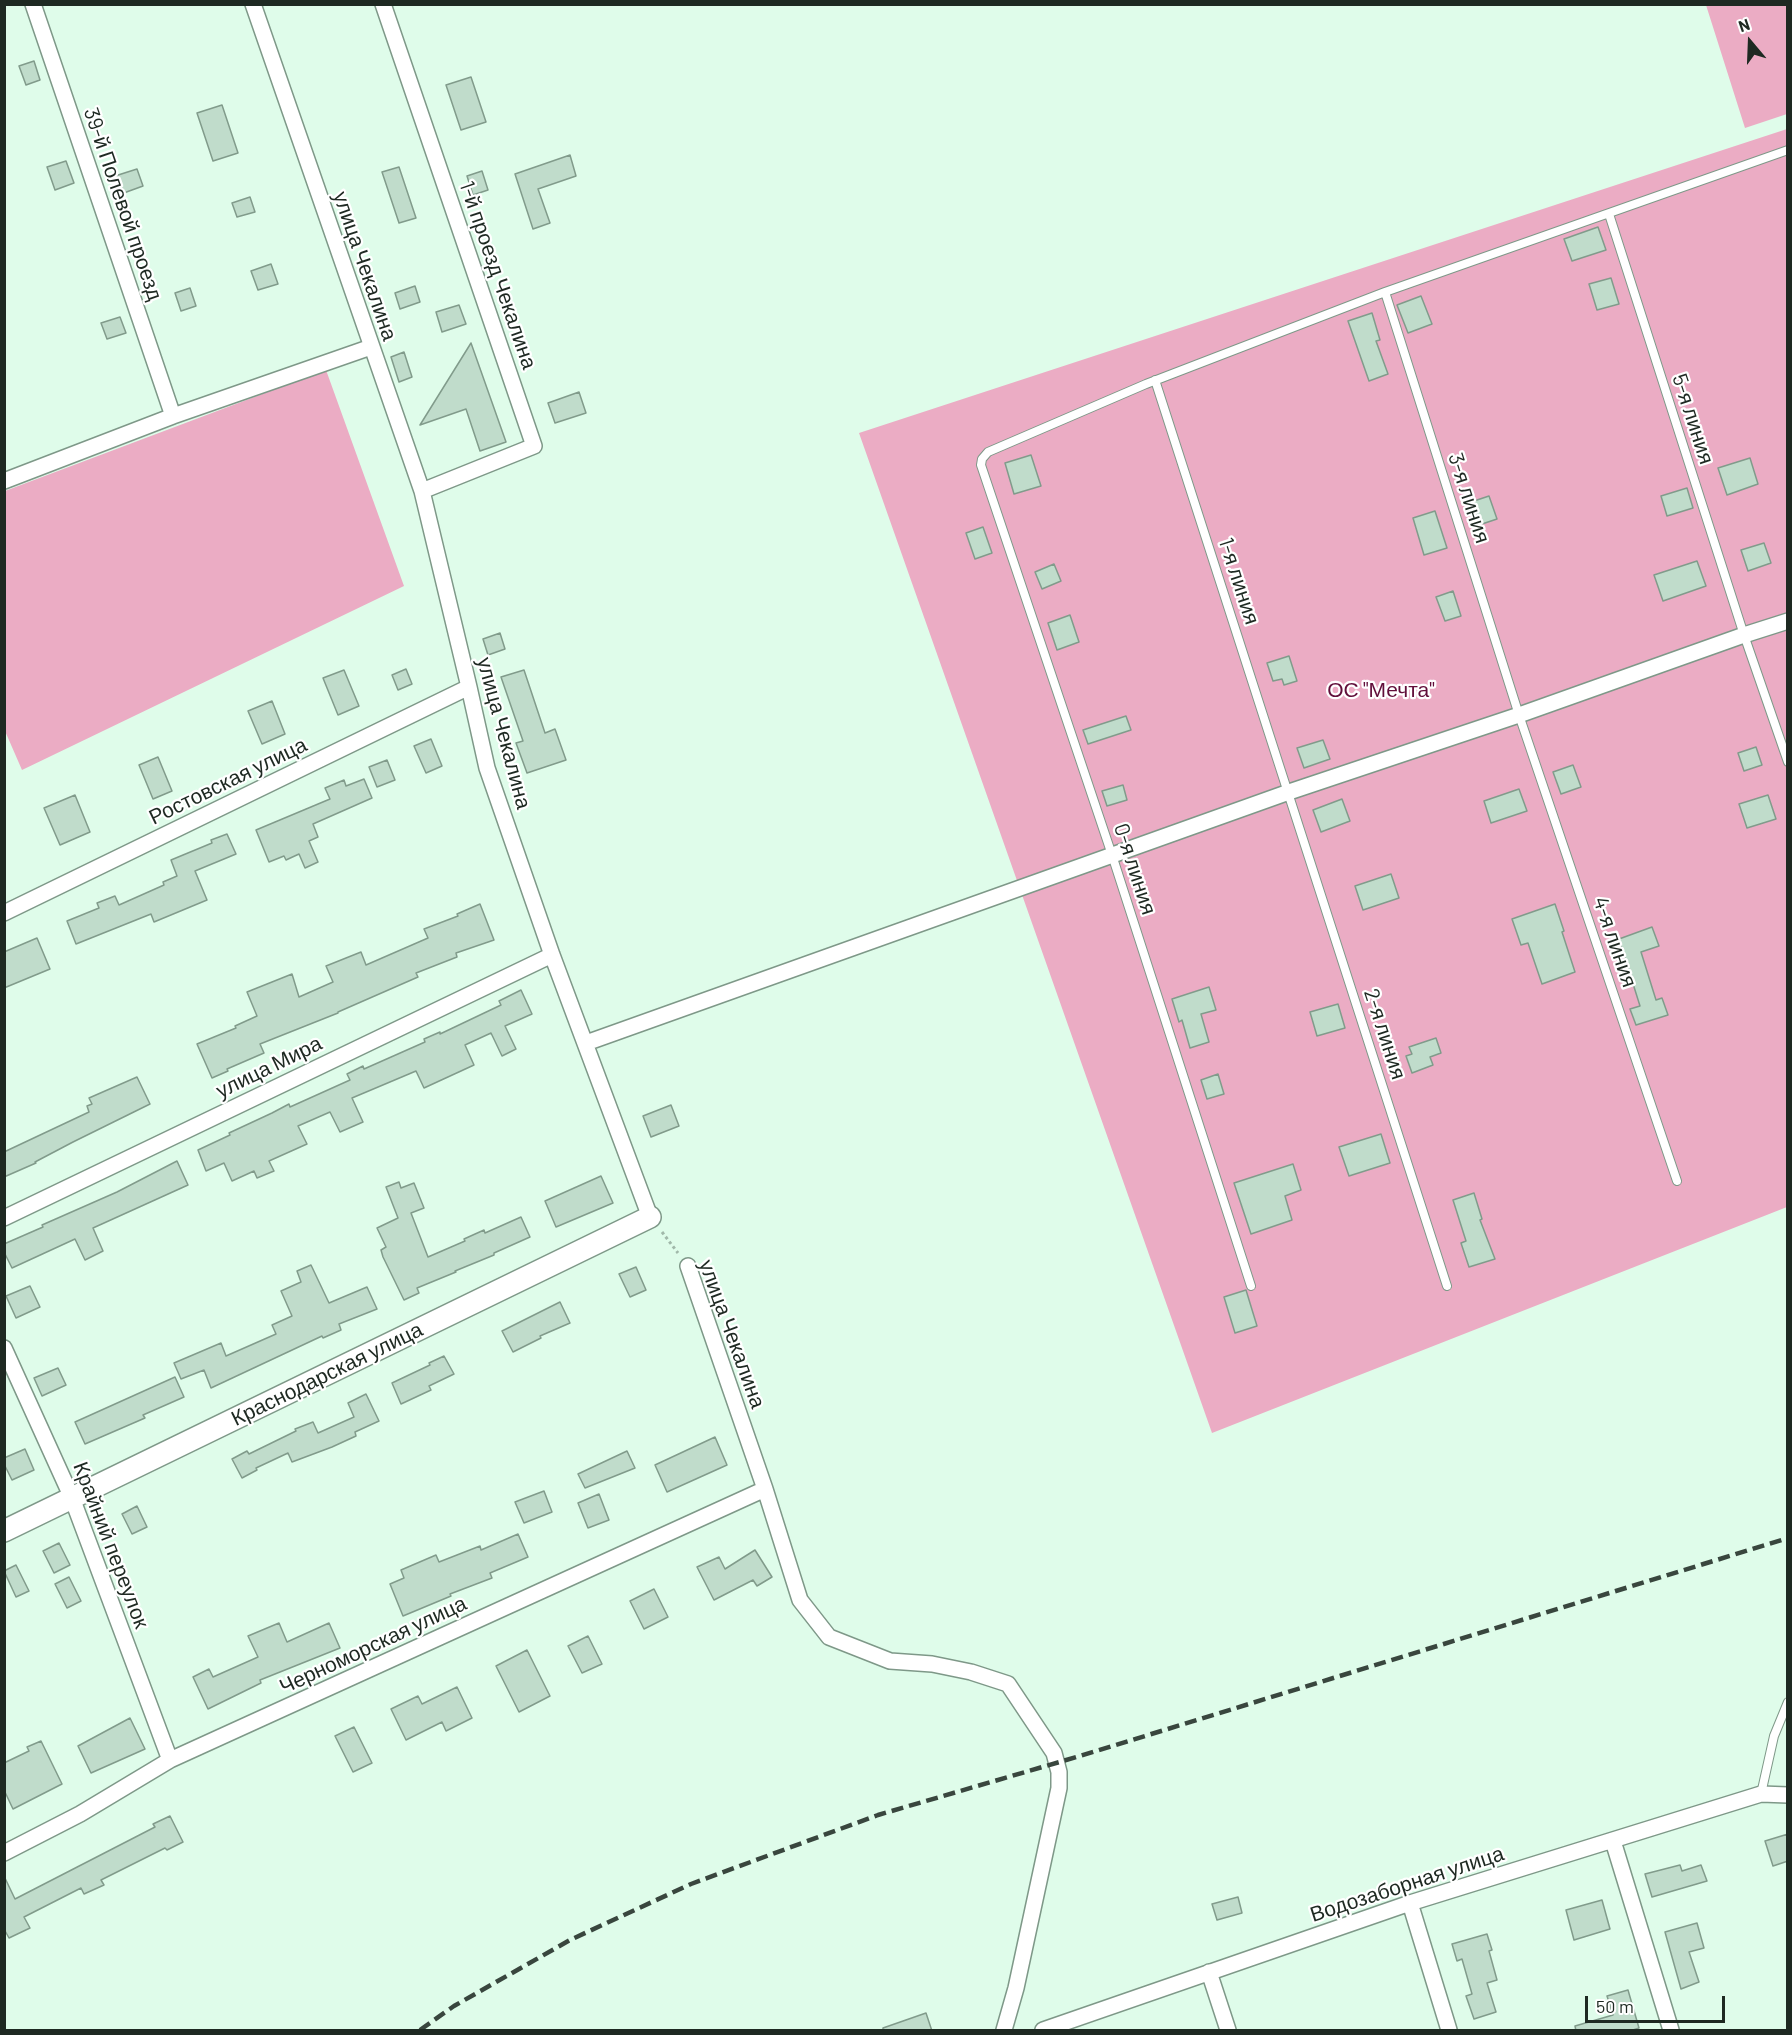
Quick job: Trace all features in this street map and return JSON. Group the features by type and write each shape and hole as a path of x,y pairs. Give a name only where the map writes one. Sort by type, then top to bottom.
{"street":[{"name":"39-й Полевой проезд","path":"33,4 173,416"},
{"name":"улица Чекалина","path":"253,4 422,491 470,687 487,768 552,955 650,1216"},
{"name":"1-й проезд Чекалина","path":"383,4 534,446 422,491"},
{"path":"4,481 173,416 371,347"},
{"path":"586,1043 1289,792 1788,621"},
{"name":"Ростовская улица","path":"4,912 470,687"},
{"name":"улица Мира","path":"4,1218 552,955"},
{"name":"Краснодарская улица","path":"4,1531 650,1216"},
{"name":"улица Чекалина","path":"688,1266 765,1489 800,1600 830,1637 890,1661 971,1672 1008,1684 1054,1753 1059,1772 1059,1788 1005,2031"},
{"name":"Крайний переулок","path":"4,1348 72,1498 170,1760"},
{"name":"Черноморская улица","path":"4,1853 80,1814 170,1760 765,1489"},
{"name":"Водозаборная улица","path":"1043,2031 1410,1903 1761,1794 1788,1795"},
{"path":"1613,1841 1671,2031"},
{"path":"1410,1903 1449,2031"},
{"path":"1209,1972 1228,2031"}],"lane":[{"path":"1155,380 1385,292 1788,150"},
{"name":"5-я линия","path":"1609,214 1744,635 1788,762"},
{"name":"3-я линия","path":"1385,292 1519,715"},
{"name":"0-я линия","path":"1155,380 987,452 981,465 1112,855 1251,1286"},
{"name":"1-я линия","path":"1155,380 1289,792"},
{"name":"4-я линия","path":"1519,715 1677,1181"},
{"name":"2-я линия","path":"1289,792 1448,1286"},
{"path":"1761,1794 1774,1736 1788,1702"}],"path":[{"name":"улица Чекалина","path":"650,1216 688,1266"}],"green space":[{"path":"1706,5 1787,5 1787,114 1745,128"},
{"name":"ОС \"Мечта\"","path":"1787,129 1787,1207 1212,1433 859,433"},
{"path":"326,370 404,586 22,770 5,731 5,491"}],"building":[{"path":"34,61 40,80 26,85 19,66"},
{"path":"471,77 486,122 461,130 446,85"},
{"path":"222,105 238,153 213,161 197,113"},
{"path":"570,155 576,176 538,189 550,223 533,229 515,174"},
{"path":"66,161 74,183 55,190 47,167"},
{"path":"399,167 416,218 399,223 382,172"},
{"path":"137,169 143,186 121,194 115,176"},
{"path":"482,171 488,190 473,195 467,176"},
{"path":"250,197 255,212 237,217 232,203"},
{"path":"1598,227 1606,250 1572,261 1564,239"},
{"path":"271,264 278,284 258,290 251,271"},
{"path":"1611,278 1619,304 1597,310 1589,284"},
{"path":"415,286 420,302 400,309 395,293"},
{"path":"190,288 196,306 181,311 175,293"},
{"path":"1421,296 1432,324 1408,333 1397,305"},
{"path":"459,305 466,324 442,332 436,312"},
{"path":"1372,313 1380,340 1376,341 1388,374 1369,381 1348,321"},
{"path":"120,317 126,333 107,339 101,323"},
{"path":"471,343 506,442 480,451 466,409 420,425"},
{"path":"404,352 412,377 399,382 391,357"},
{"path":"579,392 586,413 555,423 548,403"},
{"path":"1031,455 1041,486 1014,494 1005,463"},
{"path":"1750,458 1758,484 1727,495 1718,468"},
{"path":"1687,488 1693,508 1667,516 1661,496"},
{"path":"1489,496 1497,519 1479,525 1471,502"},
{"path":"1435,511 1447,548 1424,555 1413,518"},
{"path":"983,527 992,553 975,559 966,533"},
{"path":"1764,543 1771,563 1748,571 1741,550"},
{"path":"1697,561 1706,586 1663,601 1654,575"},
{"path":"1054,564 1061,581 1042,589 1035,572"},
{"path":"1453,591 1461,616 1445,621 1436,597"},
{"path":"1070,615 1079,642 1057,650 1048,623"},
{"path":"500,633 505,649 488,655 483,639"},
{"path":"1289,656 1297,681 1284,685 1282,679 1273,681 1267,663"},
{"path":"406,669 412,684 398,690 392,675"},
{"path":"344,670 359,706 338,715 323,678"},
{"path":"524,670 545,733 555,729 566,760 527,773 516,743 523,741 501,677"},
{"path":"272,701 285,734 262,744 248,711"},
{"path":"1126,716 1131,730 1088,744 1083,730"},
{"path":"431,739 442,766 426,773 414,746"},
{"path":"1323,740 1330,759 1304,768 1297,748"},
{"path":"1756,747 1762,765 1744,771 1738,753"},
{"path":"158,757 172,791 153,799 139,765"},
{"path":"387,760 395,780 377,787 369,767"},
{"path":"1573,765 1581,787 1561,794 1553,772"},
{"path":"364,779 372,798 313,824 318,837 309,841 318,862 305,868 299,854 286,860 284,856 269,862 256,830 330,799 325,788 344,780 346,786"},
{"path":"1123,785 1127,800 1107,806 1102,791"},
{"path":"1519,789 1527,811 1491,823 1484,801"},
{"path":"75,795 90,832 60,845 44,808"},
{"path":"1768,795 1776,819 1747,828 1739,804"},
{"path":"1342,799 1350,821 1321,832 1313,810"},
{"path":"227,834 236,854 195,871 207,900 154,922 151,914 76,944 67,921 99,908 97,903 115,896 119,905 164,885 163,882 177,876 171,860 212,843 211,840"},
{"path":"1391,874 1399,898 1363,910 1355,886"},
{"path":"480,904 494,940 456,953 457,957 416,973 418,977 338,1013 260,1044 264,1053 212,1078 197,1044 236,1028 235,1026 257,1016 247,992 292,974 299,997 333,982 326,966 361,952 366,965 428,938 424,929 458,916 457,914"},
{"path":"1555,904 1575,972 1542,984 1528,943 1521,945 1512,919"},
{"path":"1652,927 1659,946 1641,952 1656,1000 1662,998 1668,1015 1636,1025 1630,1009 1640,1006 1619,939"},
{"path":"37,938 50,969 4,988 4,952"},
{"path":"1209,987 1216,1010 1201,1014 1209,1042 1190,1048 1182,1020 1179,1022 1172,999"},
{"path":"521,990 532,1014 505,1026 516,1049 502,1056 491,1033 465,1045 474,1065 424,1088 416,1071 352,1098 363,1122 340,1132 330,1112 298,1126 307,1144 269,1161 274,1171 257,1178 254,1171 232,1181 224,1163 206,1171 198,1150 289,1104 290,1107 350,1080 347,1074 363,1066 364,1069 425,1042 424,1039 440,1032 440,1034 501,1005 499,1001"},
{"path":"1338,1004 1345,1028 1317,1036 1310,1012"},
{"path":"1436,1038 1441,1053 1430,1057 1433,1065 1412,1073 1406,1056 1412,1054 1409,1047"},
{"path":"1218,1074 1224,1094 1207,1099 1201,1080"},
{"path":"137,1077 150,1104 4,1177 4,1152 89,1112 87,1106 92,1104 89,1098"},
{"path":"671,1105 679,1126 651,1137 643,1116"},
{"path":"1381,1134 1390,1163 1349,1176 1339,1147"},
{"path":"177,1161 188,1185 93,1228 103,1251 85,1260 75,1239 12,1268 4,1252 4,1244 117,1192"},
{"path":"1293,1164 1301,1190 1285,1196 1292,1220 1251,1234 1234,1183"},
{"path":"601,1176 613,1203 556,1227 545,1201"},
{"path":"399,1182 401,1188 414,1183 424,1208 411,1213 428,1257 484,1230 485,1233 521,1217 530,1237 417,1288 419,1293 404,1300 383,1257 381,1250 386,1247 377,1228 398,1218 386,1187"},
{"path":"1474,1193 1482,1219 1480,1220 1495,1259 1469,1267 1461,1243 1466,1241 1453,1200"},
{"path":"311,1265 329,1303 367,1287 377,1309 339,1324 341,1330 323,1338 322,1336 211,1388 204,1370 181,1379 174,1363 221,1343 226,1356 276,1334 272,1325 292,1316 281,1291 301,1282 297,1271"},
{"path":"636,1267 646,1290 630,1297 619,1274"},
{"path":"30,1286 40,1307 16,1318 6,1296"},
{"path":"1246,1290 1257,1326 1235,1333 1224,1297"},
{"path":"560,1302 570,1323 540,1336 541,1338 513,1352 502,1331"},
{"path":"444,1356 454,1374 429,1386 431,1390 401,1404 392,1383"},
{"path":"58,1368 66,1385 42,1396 34,1378"},
{"path":"175,1377 184,1397 143,1415 145,1418 85,1444 75,1422"},
{"path":"366,1394 379,1421 355,1432 356,1436 332,1447 292,1462 288,1453 256,1468 257,1470 242,1478 232,1459 247,1451 249,1454 313,1422 318,1433 354,1417 348,1403"},
{"path":"715,1437 727,1465 667,1492 655,1465"},
{"path":"25,1449 34,1470 12,1480 4,1464 4,1458"},
{"path":"627,1451 635,1468 585,1488 578,1474"},
{"path":"544,1491 552,1512 524,1523 515,1502"},
{"path":"599,1494 609,1520 588,1528 578,1503"},
{"path":"137,1506 147,1527 132,1534 122,1514"},
{"path":"518,1534 528,1557 490,1573 492,1578 403,1616 390,1584 404,1578 401,1570 436,1555 439,1562 480,1546 481,1550"},
{"path":"59,1543 70,1565 54,1573 43,1551"},
{"path":"755,1550 772,1577 757,1586 753,1580 714,1600 697,1567 719,1557 725,1569"},
{"path":"16,1565 29,1591 16,1597 4,1571"},
{"path":"69,1577 81,1601 67,1608 55,1584"},
{"path":"654,1589 668,1617 644,1629 630,1601"},
{"path":"279,1623 287,1642 329,1623 340,1648 260,1680 261,1683 208,1709 193,1677 209,1669 213,1677 258,1657 248,1636"},
{"path":"588,1636 602,1664 582,1673 568,1646"},
{"path":"527,1650 550,1696 519,1712 496,1666"},
{"path":"457,1687 472,1718 446,1731 442,1722 406,1740 391,1709 418,1696 422,1704"},
{"path":"130,1718 145,1749 91,1773 78,1746"},
{"path":"354,1727 372,1763 353,1772 335,1736"},
{"path":"41,1741 62,1784 13,1809 4,1790 4,1763 29,1751 27,1747"},
{"path":"170,1816 183,1842 167,1850 165,1848 101,1880 104,1885 84,1894 81,1888 24,1917 30,1928 9,1938 4,1929 4,1876 15,1899 155,1827 153,1824"},
{"path":"1788,1834 1788,1861 1773,1866 1765,1841"},
{"path":"1680,1865 1682,1871 1701,1865 1707,1881 1652,1897 1645,1874"},
{"path":"1238,1897 1242,1913 1217,1920 1212,1904"},
{"path":"1602,1900 1610,1929 1574,1940 1566,1910"},
{"path":"1697,1923 1704,1948 1689,1952 1699,1982 1681,1989 1665,1932"},
{"path":"1487,1934 1497,1980 1487,1983 1496,2012 1474,2019 1466,1996 1472,1994 1462,1959 1457,1961 1452,1944"},
{"path":"1628,1990 1639,2028 1630,2031 1576,2031 1575,2026 1613,2015 1607,1996"},
{"path":"926,2013 932,2031 883,2031 883,2028"}],"railway":[{"path":"420,2030 454,2006 570,1940 691,1884 878,1815 1080,1756 1788,1538"}]}
